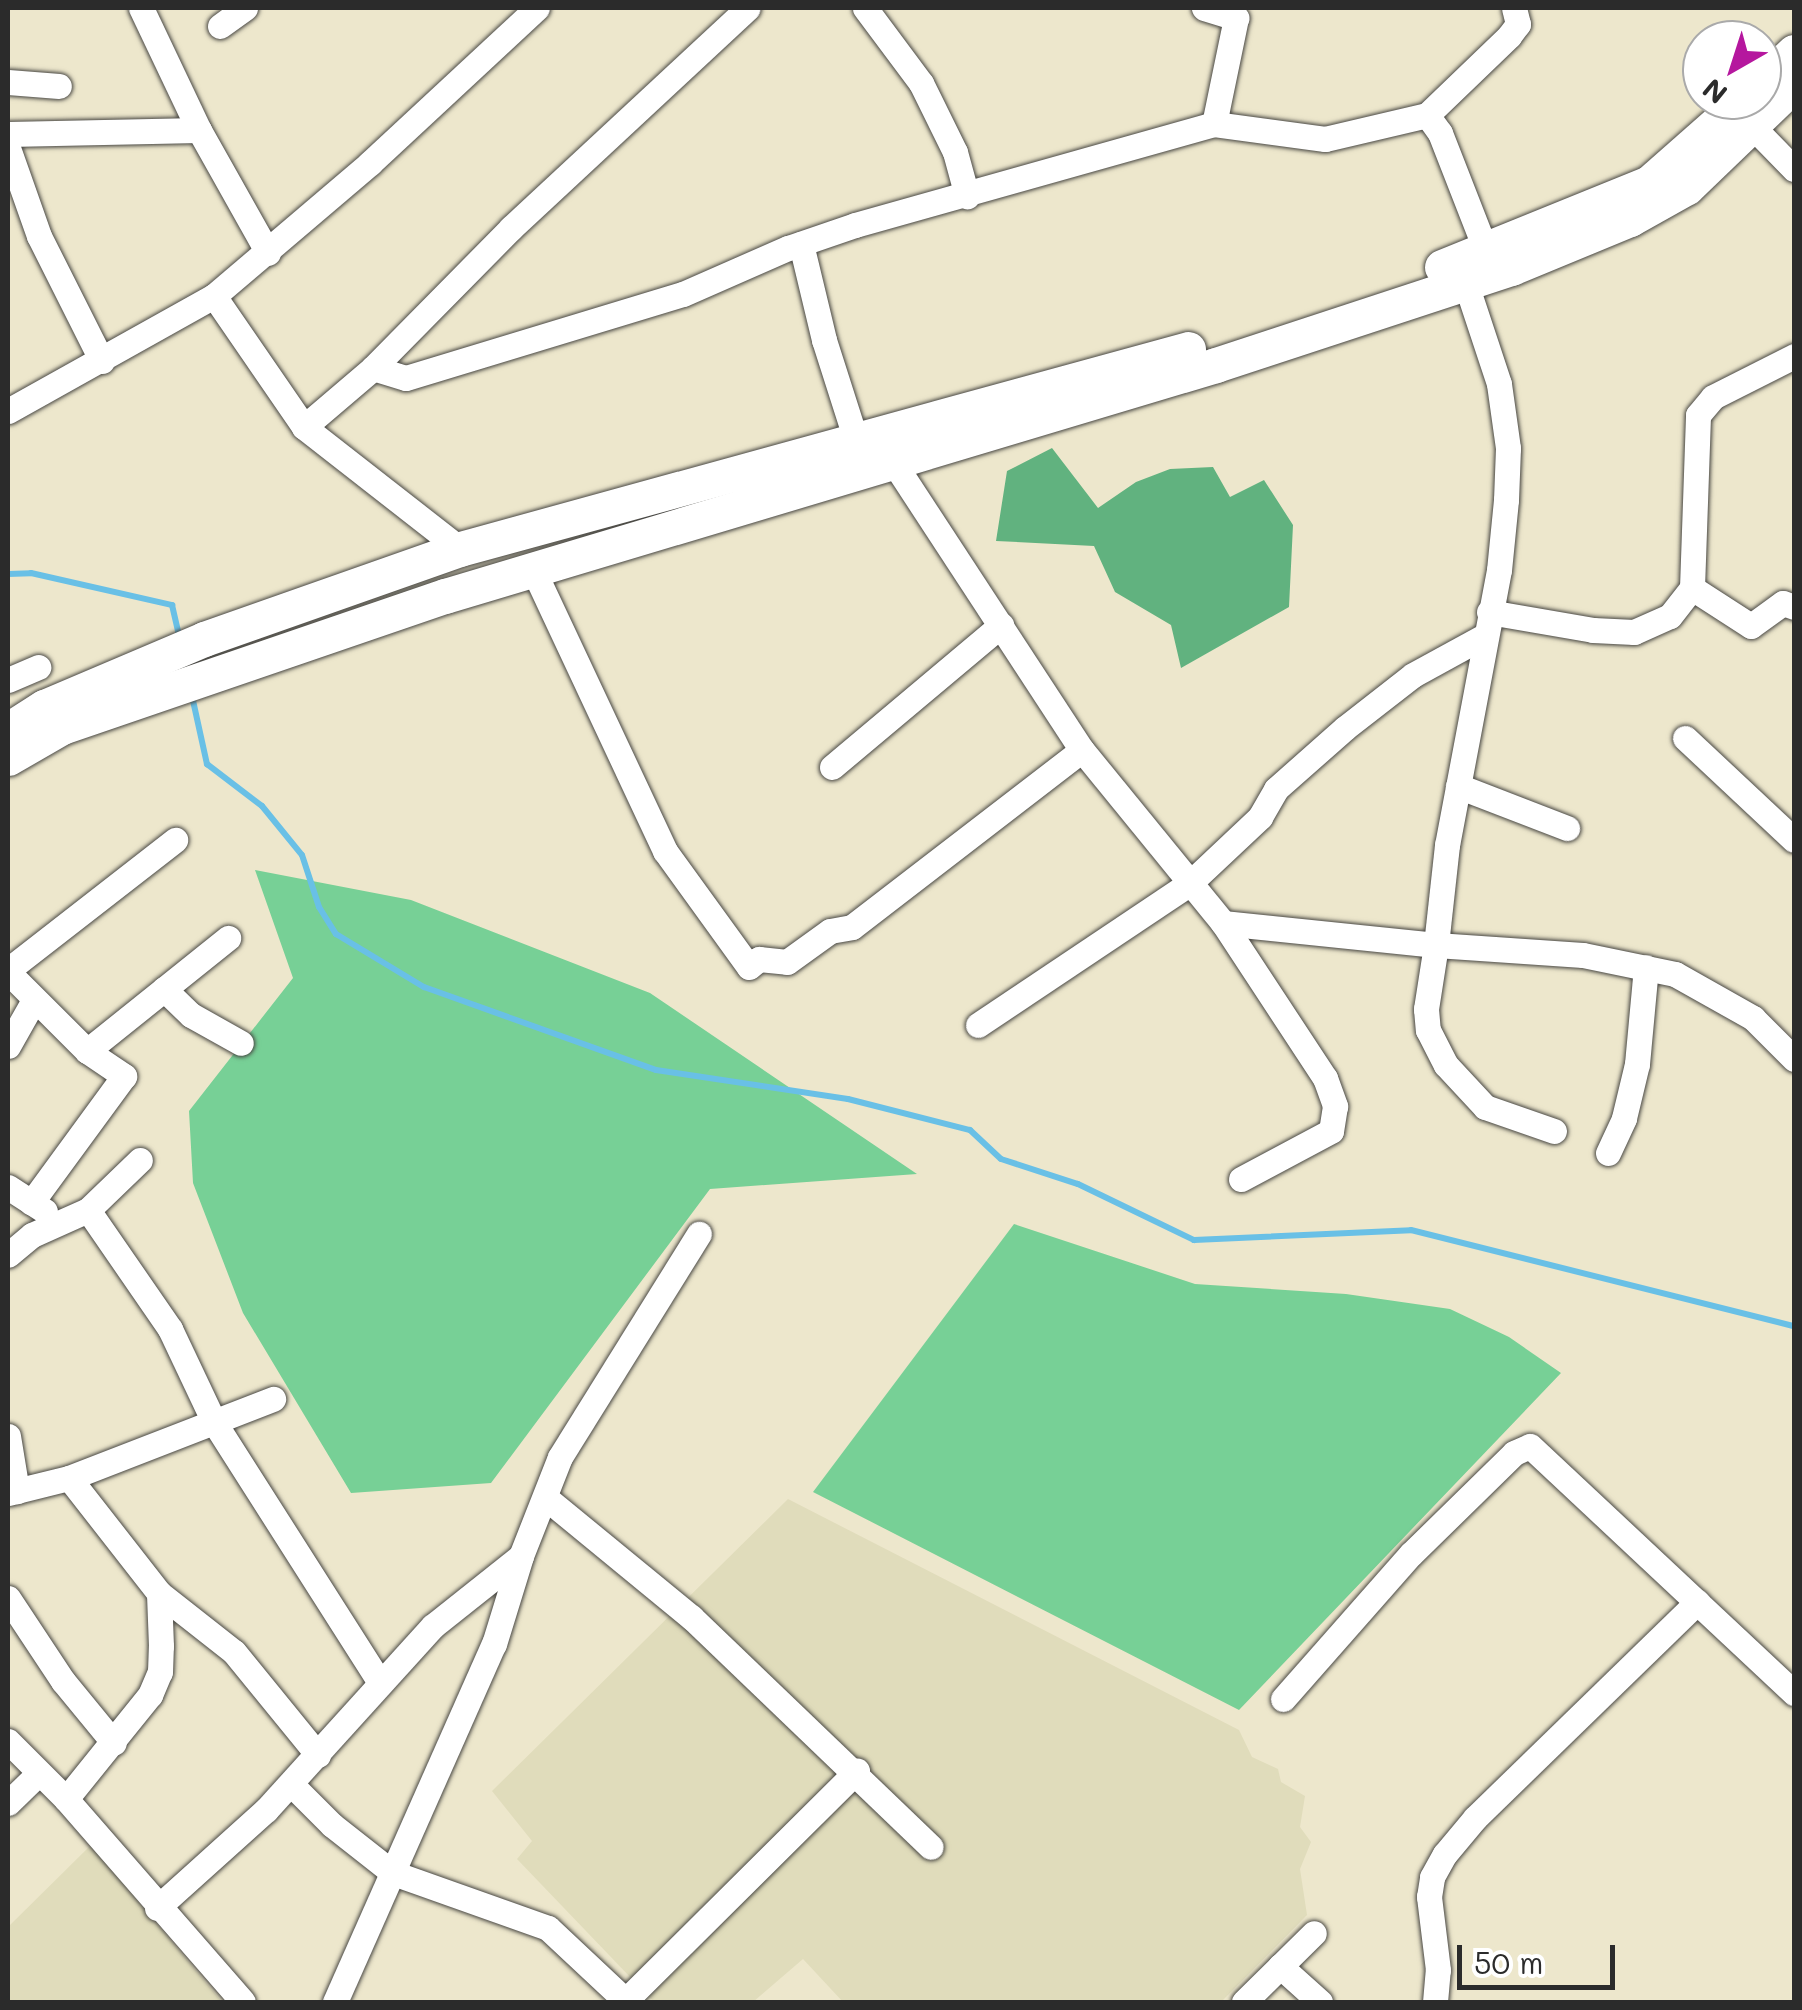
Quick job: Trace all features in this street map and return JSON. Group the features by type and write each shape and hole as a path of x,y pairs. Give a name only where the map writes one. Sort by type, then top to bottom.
{"main road":[{"path":"8,758 204,639 460,549 1234,337 1486,251 1649,183 1737,120"},
{"path":"8,730 44,706 222,675 532,568 1252,354 1466,284 1587,238 1687,187 1741,120"},
{"path":"272,616 290,650"}],"street":[{"path":"141,8 199,130 268,253"},
{"path":"220,26 245,8"},
{"path":"8,410 214,296 268,253 537,8"},
{"path":"304,426 373,368 510,228 748,8"},
{"path":"865,8 921,82 955,152 966,196"},
{"path":"1204,8 1236,18 1214,124"},
{"path":"373,368 406,378 684,294 801,244 1214,124 1325,139 1427,115 1509,36 1518,24 1514,8"},
{"path":"8,82 60,86"},
{"path":"1427,115 1440,133 1486,251"},
{"path":"1753,120 1794,169"},
{"path":"8,134 199,130"},
{"path":"8,148 25,204 102,361"},
{"path":"801,244 824,340 856,440"},
{"path":"1466,284 1499,384 1508,448 1499,570 1458,786 1426,1008 1428,1030 1446,1065 1485,1107 1554,1131"},
{"path":"214,296 304,426 460,549"},
{"path":"978,1025 1189,884 1260,816 1276,789 1345,728 1487,624 1634,632 1670,616 1692,588 1698,415 1713,397 1794,356"},
{"path":"892,460 1082,750 1223,923 1310,1050 1336,1106 1332,1131 1241,1179"},
{"path":"532,568 664,852 749,966 759,959 787,962 830,930 852,927 1082,750"},
{"path":"1692,588 1752,626 1782,603 1794,607"},
{"path":"832,767 1001,624"},
{"path":"8,680 38,666"},
{"path":"1686,738 1794,840"},
{"path":"1458,786 1567,828"},
{"path":"30,1203 124,1076 87,1052 8,971 175,840"},
{"path":"1223,923 1583,955 1675,974 1724,998 1752,1018 1794,1059"},
{"path":"87,1052 228,938"},
{"path":"1608,1153 1624,1118 1637,1064 1646,968"},
{"path":"164,990 191,1015 241,1043"},
{"path":"8,1046 34,1000"},
{"path":"8,1255 32,1235 88,1210 140,1160"},
{"path":"8,1187 64,1222"},
{"path":"88,1210 170,1329 214,1422 380,1683"},
{"path":"334,2002 494,1644 521,1556 560,1457 700,1234"},
{"path":"8,1436 12,1492 69,1478 273,1399"},
{"path":"1283,1698 1411,1554 1523,1447 1536,1450 1794,1693"},
{"path":"69,1478 159,1592 234,1652 318,1754"},
{"path":"546,1498 691,1616 857,1771 931,1847"},
{"path":"157,1908 218,1858 291,1784 433,1626 521,1556"},
{"path":"66,1800 136,1718 160,1672 159,1592"},
{"path":"8,1598 63,1680 114,1744"},
{"path":"1436,2002 1438,1970 1429,1897 1432,1878 1445,1854 1475,1818 1696,1602"},
{"path":"8,1741 66,1800 243,2002"},
{"path":"291,1784 332,1825 393,1873 548,1928 626,2002 857,1771"},
{"path":"8,1803 40,1773"},
{"path":"1244,2002 1314,1933"},
{"path":"1280,1966 1320,2002"}],"shaded area":[{"path":"788,1499 1239,1730 1252,1757 1278,1769 1281,1782 1305,1796 1300,1827 1311,1842 1300,1869 1307,1915 1221,2002 843,2002 803,1959 753,2002 654,2002 517,1859 532,1841 492,1791"},
{"path":"91,1845 222,2002 8,2002 8,1927"}],"green space":[{"path":"1052,448 1098,508 1136,482 1170,469 1213,467 1230,497 1264,480 1293,525 1289,607 1181,668 1171,625 1115,592 1094,546 996,541 1007,471"},
{"path":"255,870 411,900 650,993 917,1174 710,1189 491,1483 351,1493 243,1313 193,1183 189,1111 293,978"},
{"path":"1014,1224 1195,1284 1346,1294 1450,1309 1509,1337 1561,1373 1239,1710 813,1492"}],"waterway":[{"path":"8,574 31,573 172,605 180,640"},
{"path":"192,696 207,764 262,806 302,855 319,907 336,934 424,987 656,1070 848,1099 970,1130 1001,1159 1078,1184 1194,1240 1411,1230 1794,1326"}]}
